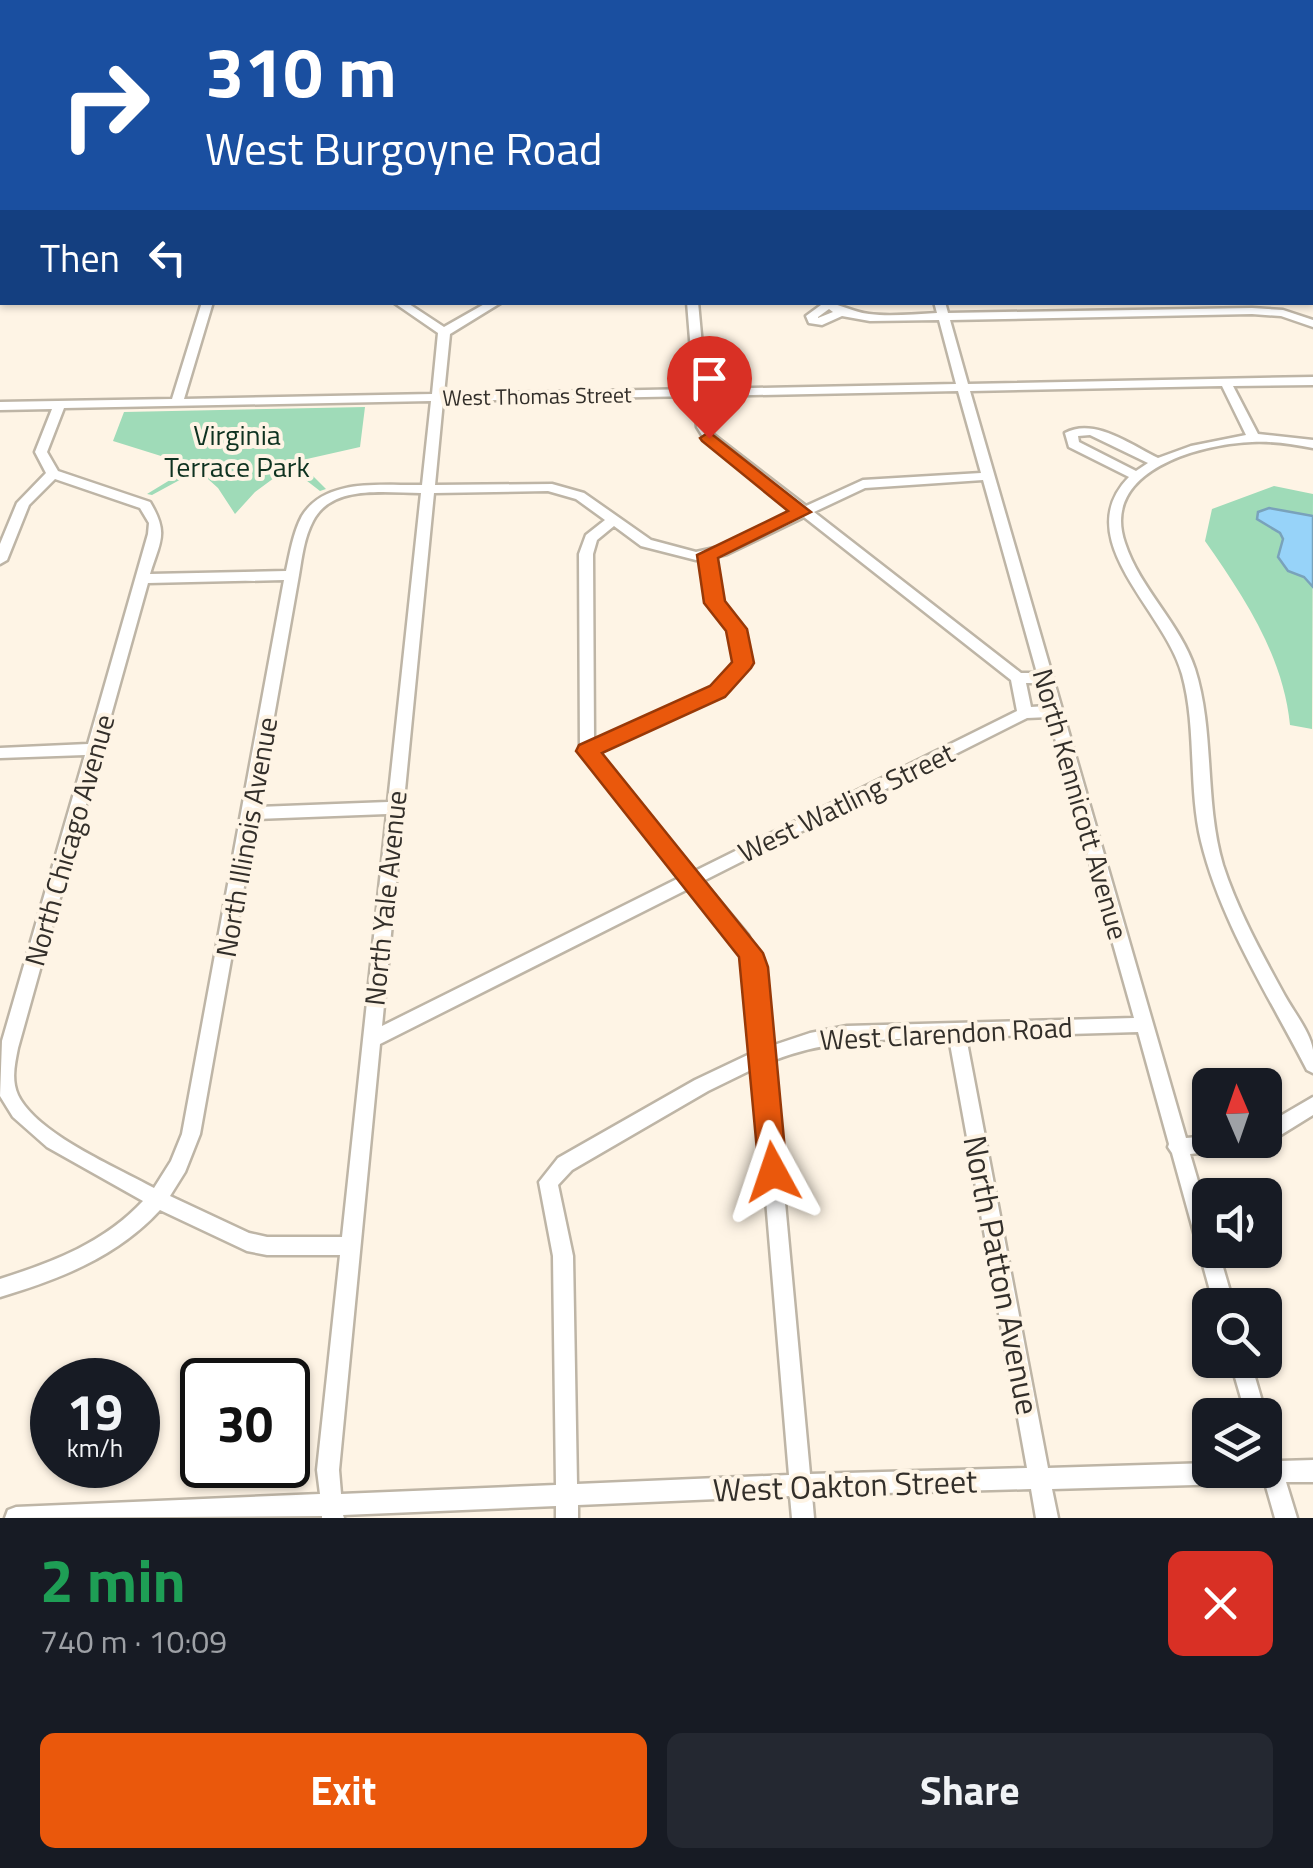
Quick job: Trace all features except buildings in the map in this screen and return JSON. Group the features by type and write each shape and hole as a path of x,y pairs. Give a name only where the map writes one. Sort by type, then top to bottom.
{"street":[{"path":"177,403 207,305"},
{"path":"403,305 444,332 492,305"},
{"path":"692,305 703,427 709,438 1018,678 1046,678"},
{"path":"826,305 812,316 813,322 822,322 841,312"},
{"path":"829,305 870,318 1071,309 1252,311 1283,312 1313,324"},
{"name":"North Kennicott Avenue","path":"940,305 1219,1288"},
{"name":"North Yale Avenue","path":"332,1512 328,1470 444,332"},
{"name":"West Thomas Street","path":"0,406 1313,381"},
{"path":"1226,383 1254,438"},
{"path":"0,560 23,503 54,474 41,452 59,405"},
{"path":"1137,476 1073,444 1070,433 1092,430 1158,462"},
{"path":"1313,444 1254,438 1205,445 1158,462 1137,476 1115,505 1116,534 1136,579 1166,621 1187,664 1205,821 1219,874 1244,933 1313,1065"},
{"name":"North Chicago Avenue","path":"54,474 146,505 156,523 144,579 11,1042 6,1084 20,1113 46,1135 157,1199"},
{"path":"428,489 548,487 580,496 646,543 708,555 863,484 988,476"},
{"name":"North Illinois Avenue","path":"157,1199 178,1166 191,1134 303,524 310,512 332,496 428,489"},
{"path":"613,520 591,538 586,554 587,751 750,953 755,967 803,1518"},
{"path":"587,751 718,692 743,663 736,629 715,603 708,555"},
{"path":"144,579 292,575"},
{"path":"1018,678 1026,713"},
{"name":"West Watling Street","path":"371,1040 1026,713 1056,712"},
{"path":"0,752 95,749"},
{"path":"251,813 394,808"},
{"name":"West Clarendon Road","path":"567,1507 561,1240 548,1182 565,1164 789,1044 830,1036 1142,1026"},
{"name":"North Patton Avenue","path":"956,1031 1047,1518"},
{"path":"1282,1124 1313,1105"},
{"path":"1178,1147 1192,1146"},
{"path":"0,1288 57,1272 93,1254 131,1228 157,1199 247,1242 266,1246 350,1246"},
{"name":"West Oakton Street","path":"1282,1472 1313,1471"},
{"name":"West Oakton Street","path":"16,1518 567,1507 800,1485 1192,1474"},
{"path":"1278,1488 1286,1518"}],"green space":[{"name":"Virginia Terrace Park","path":"365,407 360,447 298,461 326,489 320,491 289,467 255,492 235,514 218,488 198,470 152,495 147,494 193,466 113,441 124,412"},
{"path":"1274,486 1313,494 1312,729 1290,725 1279,675 1260,628 1205,541 1212,509"}],"water":[{"path":"1269,508 1313,516 1313,587 1304,577 1288,571 1278,557 1283,539 1280,533 1257,519 1258,512"}],"route":[{"path":"709,438 802,512 708,555 715,603 736,629 744,653 743,663 728,682 718,692 587,751 750,953 755,967 773,1172"}]}
